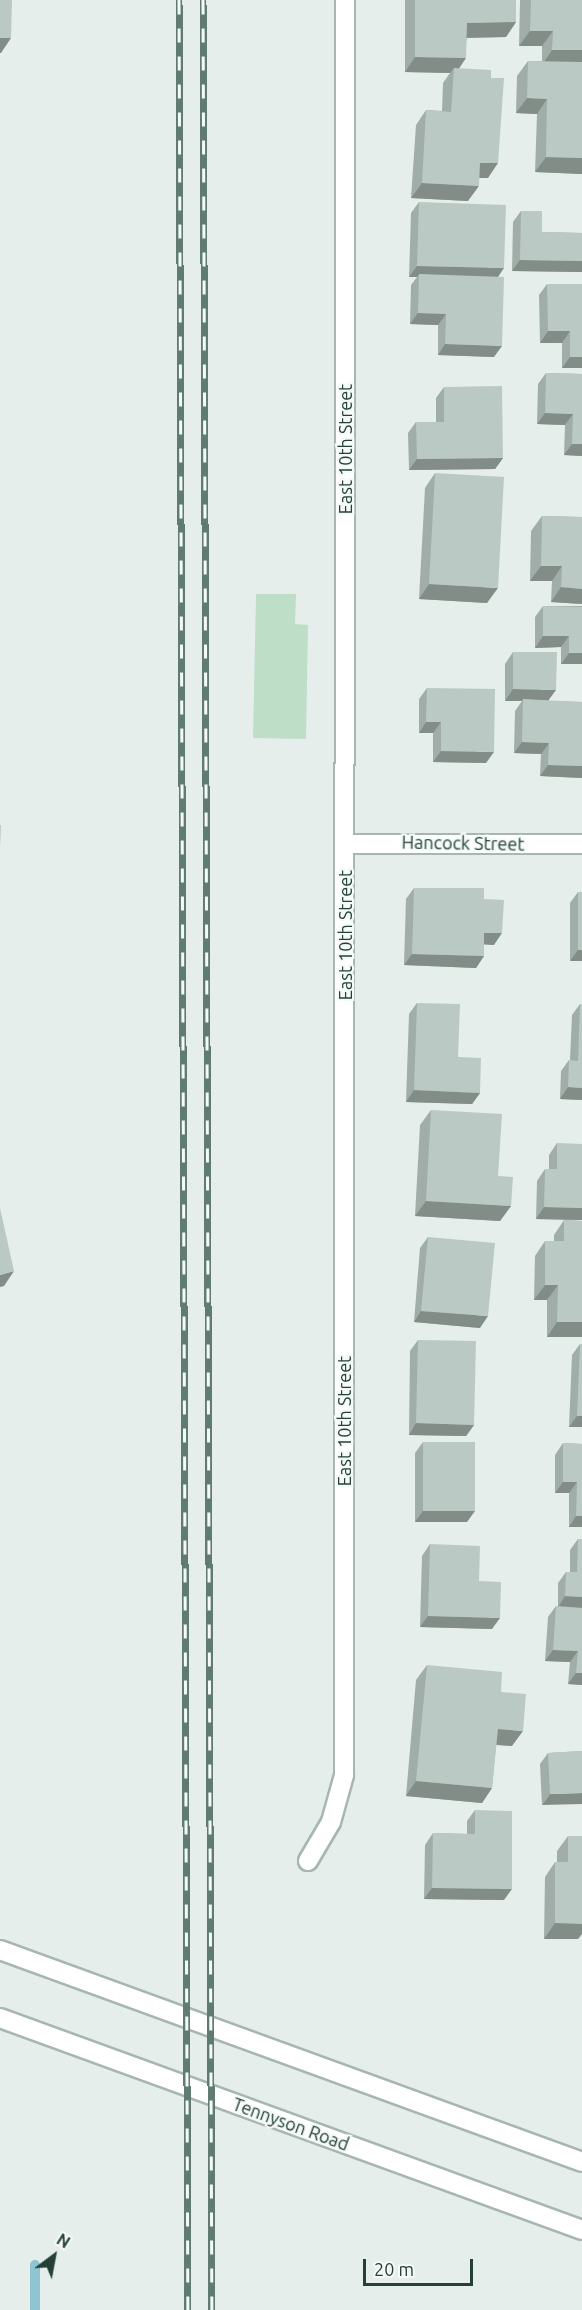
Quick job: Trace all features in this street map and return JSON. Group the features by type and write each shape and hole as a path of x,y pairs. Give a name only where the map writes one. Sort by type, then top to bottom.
{"street":[{"name":"East 10th Street","path":"308,1861 331,1822 344,1774 345,0"},
{"name":"Hancock Street","path":"345,844 582,844"},
{"path":"0,1950 582,2162"},
{"name":"Tennyson Road","path":"0,2018 582,2230"}],"green space":[{"path":"256,594 296,594 295,624 308,625 306,739 253,738"}],"building":[{"path":"0,0 12,0 11,38 0,38"},
{"path":"415,0 516,0 516,22 467,23 466,58 415,57"},
{"path":"531,0 582,0 582,50 552,50 553,31 530,31"},
{"path":"528,61 582,62 582,158 546,157 547,99 527,98"},
{"path":"454,68 491,70 491,78 504,78 498,163 480,163 479,186 422,183 426,110 451,112"},
{"path":"419,202 506,205 504,268 417,266"},
{"path":"521,211 542,211 542,232 582,233 582,261 520,260"},
{"path":"419,274 504,277 502,346 445,344 446,314 418,313"},
{"path":"547,284 582,284 582,357 570,357 570,331 548,331"},
{"path":"546,373 582,374 582,444 572,444 573,414 545,413"},
{"path":"502,386 503,458 417,459 416,422 444,422 444,387"},
{"path":"435,473 504,477 498,588 429,584"},
{"path":"542,516 582,517 582,589 561,587 562,566 541,566"},
{"path":"543,606 582,607 582,653 569,653 569,636 543,636"},
{"path":"513,652 557,652 556,690 513,689"},
{"path":"427,688 495,689 494,752 441,751 441,722 426,722"},
{"path":"523,699 582,702 582,766 548,765 549,743 522,742"},
{"path":"414,888 484,888 484,899 504,900 502,933 484,933 484,956 412,954"},
{"path":"578,892 582,892 582,950 578,950"},
{"path":"417,1003 460,1004 458,1057 481,1058 480,1093 414,1090"},
{"path":"580,1004 582,1004 582,1088 568,1087 569,1060 578,1061"},
{"path":"431,1110 502,1114 498,1176 513,1177 511,1206 426,1201"},
{"path":"557,1143 582,1144 582,1208 544,1207 545,1169 557,1169"},
{"path":"0,1208 14,1271 0,1275"},
{"path":"564,1220 582,1221 582,1322 557,1322 558,1285 545,1285 545,1241 564,1241"},
{"path":"428,1237 495,1243 488,1316 421,1311"},
{"path":"418,1340 476,1341 474,1425 416,1423"},
{"path":"580,1344 582,1344 582,1416 577,1416"},
{"path":"423,1442 475,1442 475,1511 423,1511"},
{"path":"563,1443 582,1444 582,1516 576,1516 577,1482 563,1482"},
{"path":"578,1539 582,1539 582,1597 565,1596 566,1572 577,1572"},
{"path":"430,1544 480,1546 479,1581 501,1582 500,1618 428,1616"},
{"path":"556,1606 582,1608 582,1673 576,1673 578,1651 553,1650"},
{"path":"427,1665 502,1672 501,1692 526,1694 523,1731 498,1729 492,1788 416,1781"},
{"path":"582,1751 582,1793 550,1794 548,1753"},
{"path":"475,1810 512,1811 512,1889 432,1888 433,1833 475,1834"},
{"path":"568,1836 582,1836 582,1924 555,1923 555,1862 568,1862"}],"waterway":[{"path":"35,2265 35,2310"}],"railway":[{"path":"179,0 188,2310"},
{"path":"203,0 212,2310"}]}
